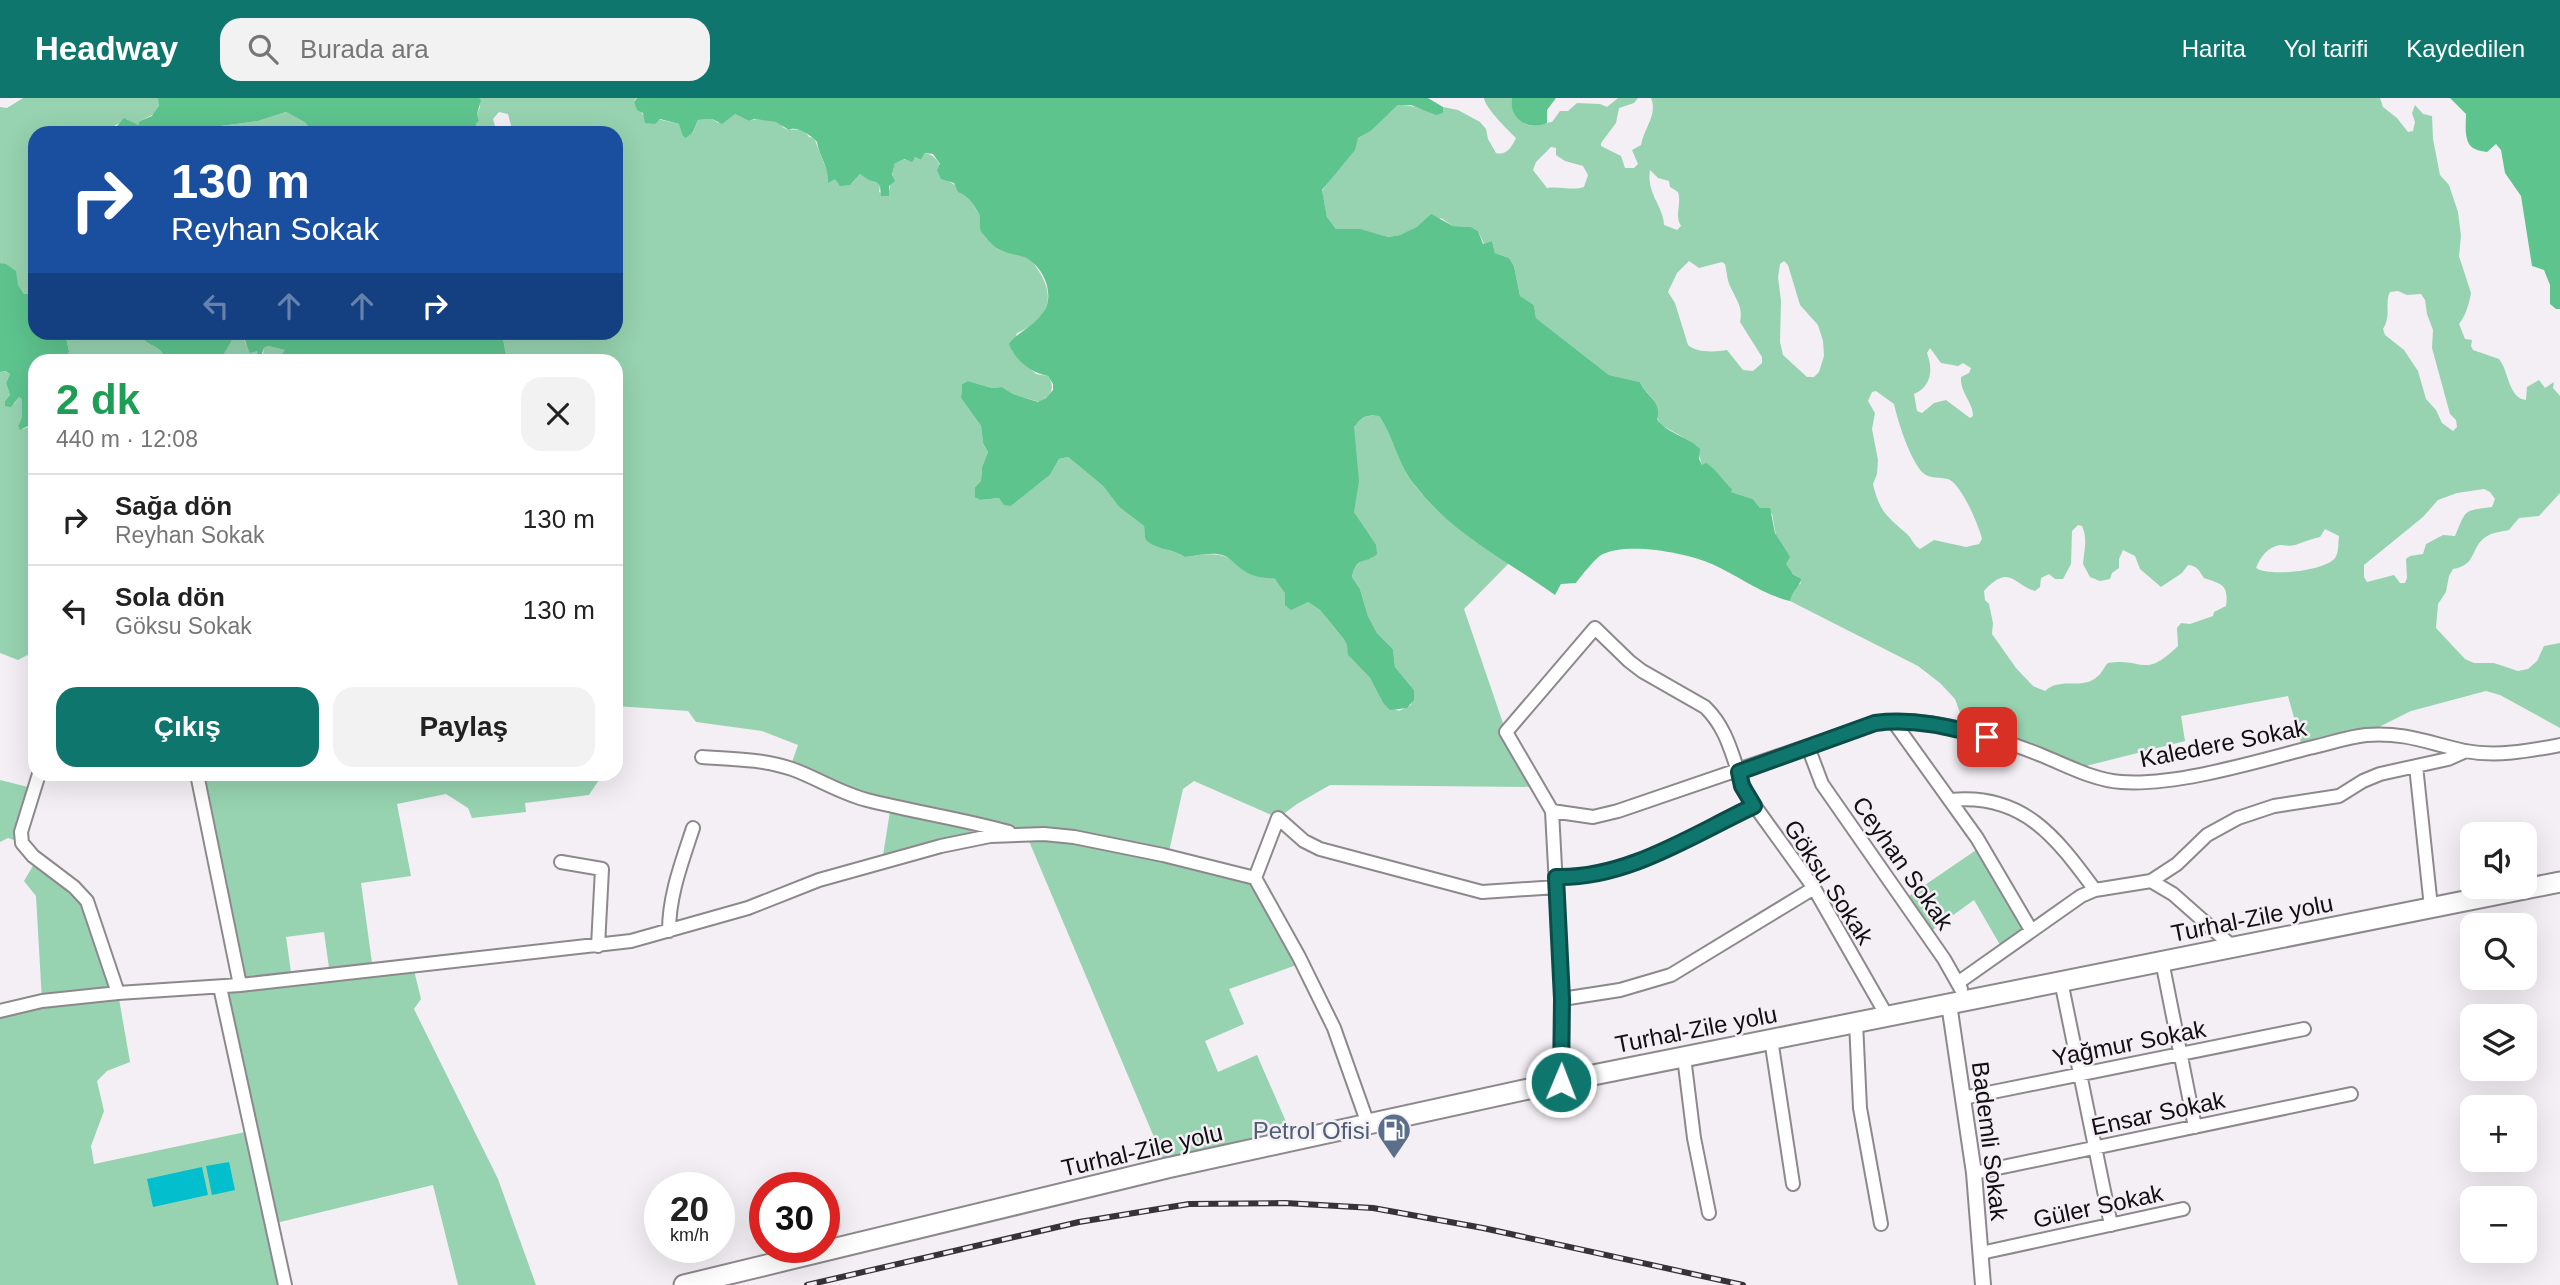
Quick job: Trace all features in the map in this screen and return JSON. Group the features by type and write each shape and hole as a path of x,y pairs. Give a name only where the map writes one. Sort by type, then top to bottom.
{"main road":[{"name":"Turhal-Zile yolu","path":"684,1285 1167,1168 1561,1082 1886,1016 1957,996 2061,981 2560,882"}],"street":[{"name":"Göksu Sokak","path":"1552,811 1506,732 1595,628 1629,661 1705,707 1713,715 1728,738 1742,786 1814,888 1886,1016"},
{"name":"Kaledere Sokak","path":"1552,811 1592,817 1619,811 1739,772 1875,723 1893,721 1934,724 1967,732 2040,754 2098,778 2119,782 2177,778 2361,736 2402,735 2466,751 2502,754 2560,745"},
{"path":"1893,721 1982,846 2031,930"},
{"name":"Ceyhan Sokak","path":"1808,747 1822,784 1957,996"},
{"path":"1957,996 2031,930 2081,896 2095,890 2151,881 2177,864 2207,835 2238,818 2274,806 2339,796 2370,778 2448,759 2466,751"},
{"path":"702,757 771,763 790,768 865,800 981,823 1017,834"},
{"path":"2416,766 2431,907"},
{"path":"37,781 21,832 22,843 33,856 74,887 87,901 118,993"},
{"path":"198,781 240,985"},
{"path":"1951,800 1989,800 2009,806 2025,815 2045,829 2062,846 2095,890"},
{"path":"1255,878 1279,818 1304,841 1320,849 1482,892 1597,874 1646,858 1754,806"},
{"path":"1552,811 1562,999 1561,1082"},
{"path":"669,931 673,891 693,828"},
{"path":"0,1011 42,1001 240,985 631,942 748,908 819,880 951,843 1017,834 1064,836 1112,844 1255,878 1299,957 1334,1028 1368,1124"},
{"path":"561,862 602,869 598,946"},
{"path":"2151,881 2173,894 2234,947"},
{"path":"1562,999 1620,990 1671,975 1814,888"},
{"path":"2162,961 2195,1127"},
{"path":"2061,981 2111,1225"},
{"path":"220,987 285,1285"},
{"name":"Bademli Sokak","path":"1957,996 1963,1098 1974,1173 1983,1285"},
{"path":"1856,1022 1860,1108 1881,1224"},
{"name":"Yağmur Sokak","path":"1963,1098 2304,1029"},
{"path":"1771,1040 1793,1184"},
{"path":"1684,1057 1694,1138 1709,1213"},
{"name":"Ensar Sokak","path":"1974,1173 2351,1094"},
{"name":"Güler Sokak","path":"1981,1253 2183,1209"}],"green space":[{"path":"23,98 158,98 160,102 154,114 140,121 139,125 130,123 127,119 114,126 28,126 28,294 24,294 0,263 0,107 7,108"},
{"path":"158,98 481,100 476,126 308,126 286,112 258,121 221,126 117,126 124,118 138,125 140,121 152,116 159,105"},
{"path":"479,98 636,98 634,102 644,116 679,124 693,133 698,120 712,119 718,123 735,114 749,121 759,119 776,122 786,129 801,130 814,138 829,176 839,184 852,183 860,174 873,179 880,186 879,192 888,196 895,162 915,157 921,160 925,153 930,155 939,163 946,180 961,190 973,204 991,243 1003,252 1031,260 1048,292 1048,301 1041,316 1017,333 1012,351 1036,374 1048,376 1052,388 1047,397 1039,402 1013,394 1002,387 992,388 968,381 962,384 961,398 981,426 983,443 988,452 982,467 981,481 975,487 976,497 980,500 999,498 1011,506 1050,475 1059,459 1068,457 1103,486 1119,507 1144,526 1145,539 1152,545 1185,557 1210,554 1226,557 1275,579 1293,598 1308,602 1320,610 1343,638 1350,657 1370,678 1383,703 1399,711 1411,705 1414,690 1395,667 1393,649 1377,633 1368,616 1360,589 1352,577 1359,563 1372,558 1363,527 1354,512 1354,427 1365,417 1379,416 1410,479 1419,491 1455,526 1509,563 1464,609 1506,732 1538,787 1330,785 1278,818 1194,781 1183,789 1168,856 1255,878 1302,963 1229,989 1244,1024 1205,1041 1218,1072 1257,1055 1294,1140 1167,1168 1026,834 882,862 891,805 790,768 798,745 762,731 696,722 688,711 623,706 623,354 506,354 503,340 623,340 623,126 511,126 508,114 499,112 493,119 495,126 476,126"},
{"path":"637,98 1428,98 1443,107 1443,113 1436,115 1411,105 1398,105 1371,131 1358,138 1355,150 1322,190 1327,217 1336,229 1361,229 1388,237 1417,227 1431,214 1453,226 1471,227 1478,231 1483,244 1492,241 1495,253 1509,258 1514,266 1520,296 1534,305 1536,318 1609,375 1640,382 1656,403 1657,419 1665,428 1700,449 1699,459 1702,465 1706,463 1714,470 1732,489 1731,492 1753,499 1760,508 1770,508 1775,533 1790,557 1786,564 1793,574 1801,579 1790,601 1769,594 1701,560 1657,550 1626,549 1601,555 1576,583 1561,584 1555,595 1462,532 1428,501 1408,475 1379,416 1367,416 1354,427 1359,481 1354,512 1376,545 1377,554 1359,563 1352,577 1360,589 1368,616 1377,633 1393,649 1395,667 1414,690 1414,700 1407,708 1390,710 1383,703 1370,678 1348,655 1343,638 1320,610 1308,602 1291,610 1285,605 1285,593 1275,579 1251,574 1225,556 1210,554 1185,557 1152,545 1145,539 1144,526 1119,507 1103,486 1068,457 1059,459 1050,475 1011,506 1004,505 999,498 980,500 975,497 975,487 981,481 982,467 988,452 983,443 981,426 961,398 962,384 968,381 992,388 1002,387 1013,394 1038,402 1046,398 1053,390 1048,376 1024,365 1009,344 1041,315 1048,301 1048,293 1044,277 1034,264 1025,257 998,249 983,234 980,229 980,216 975,207 968,198 958,192 954,183 941,179 937,170 940,164 933,154 925,153 921,160 915,157 912,162 905,159 895,163 892,175 895,181 889,186 889,196 881,196 880,186 860,174 850,185 840,186 835,179 828,183 817,142 800,130 789,130 776,122 754,119 749,121 735,114 722,124 712,119 698,120 693,132 686,138 679,124 660,119 655,124 645,123 643,113 637,110 634,102"},
{"path":"1484,98 1512,98 1515,115 1524,123 1535,126 1552,122 1560,111 1568,111 1577,103 1607,107 1618,98 1638,98 1634,103 1619,108 1616,123 1601,143 1601,146 1621,156 1625,168 1634,168 1638,164 1632,150 1641,145 1650,122 1653,110 1651,98 2380,98 2383,107 2397,118 2408,132 2413,131 2415,122 2412,113 2415,105 2423,114 2432,116 2440,175 2449,185 2458,212 2461,236 2459,256 2471,293 2464,317 2459,324 2465,339 2472,340 2473,350 2499,359 2512,389 2520,398 2526,400 2527,387 2539,380 2545,388 2554,382 2553,388 2560,396 2560,493 2539,516 2519,518 2509,530 2486,537 2466,564 2453,569 2446,592 2438,604 2436,628 2465,659 2474,663 2494,663 2518,671 2528,669 2537,661 2544,646 2560,643 2560,728 2500,695 2486,691 2411,711 2361,736 2303,750 2288,696 2181,716 2185,741 2074,769 1967,732 1955,699 1918,666 1790,601 1793,589 1801,583 1782,558 1772,514 1760,508 1753,499 1731,492 1731,489 1702,466 1699,454 1690,441 1661,425 1657,418 1656,403 1640,382 1609,375 1536,318 1534,305 1520,296 1514,266 1509,258 1495,253 1492,241 1484,244 1478,231 1471,227 1453,226 1441,218 1400,235 1388,237 1361,229 1336,229 1327,217 1322,191 1358,138 1371,131 1398,105 1443,113 1443,107 1458,110 1480,122 1486,129 1496,153 1506,152 1516,138","holes":["1551,147 1556,148 1556,155 1565,161 1583,166 1588,175 1584,187 1547,188 1533,170 1536,162","1650,170 1658,178 1669,181 1670,187 1678,192 1678,218 1681,226 1677,230 1664,225 1650,186","1689,261 1699,268 1722,262 1725,264 1740,308 1740,322 1762,357 1762,363 1753,371 1743,370 1727,350 1701,351 1688,345 1675,303 1668,292 1677,273","1784,261 1788,265 1800,305 1818,325 1823,341 1824,356 1819,372 1814,377 1807,377 1783,355 1780,342 1781,301 1778,277 1780,264","2398,291 2407,295 2421,294 2425,300 2433,330 2432,348 2450,414 2456,420 2457,427 2453,431 2442,423 2436,410 2426,399 2418,371 2404,350 2385,335 2383,329 2387,319 2390,292","1930,348 1941,363 1958,366 1963,363 1971,368 1969,373 1961,377 1961,383 1973,416 1970,418 1946,400 1934,403 1922,413 1917,411 1914,394 1928,382 1927,353","1876,391 1894,404 1905,440 1918,467 1926,475 1948,479 1958,488 1977,525 1982,539 1979,544 1966,547 1934,540 1920,549 1884,512 1873,484 1878,460 1872,429 1875,413 1868,401 1872,392","2484,489 2495,499 2492,507 2467,513 2455,536 2443,535 2426,544 2423,554 2406,559 2405,583 2400,583 2394,575 2367,582 2364,565 2423,517 2438,500 2457,493","2078,525 2082,526 2084,531 2083,564 2090,577 2100,581 2110,579 2112,573 2119,568 2123,550 2135,556 2140,569 2161,587 2182,573 2188,565 2194,566 2204,578 2223,586 2226,606 2214,612 2213,616 2190,624 2181,623 2177,628 2178,646 2157,662 2150,665 2108,663 2099,675 2086,683 2058,684 2045,691 2033,686 2016,668 1992,634 1993,623 1984,591 2000,578 2006,577 2035,591 2040,587 2041,578 2049,574 2055,579 2063,579 2071,564 2072,531","2325,529 2339,536 2338,551 2329,563 2284,572 2256,568 2271,548 2296,545 2320,537"]},
{"path":"1512,98 1556,98 1547,110 1547,123 1533,126 1521,121 1513,112"},
{"path":"2450,98 2560,98 2560,309 2550,304 2550,285 2544,270 2532,266 2521,196 2505,173 2501,150 2496,144 2487,152 2471,146 2466,133 2466,114"},
{"path":"286,112 309,126 221,126 258,121"},
{"path":"0,263 16,271 18,285 24,294 28,294 28,340 67,340 69,351 68,354 28,354 28,426 20,430 18,426 22,417 22,399 19,397 11,407 5,406 10,395 6,383 10,374 0,372"},
{"path":"67,340 145,340 163,354 68,354"},
{"path":"232,340 245,340 246,344 261,354 224,354"},
{"path":"232,340 224,354 163,354 145,341"},
{"path":"245,340 503,340 506,354 282,354 285,350 268,346 262,354 258,354 257,351 250,353"},
{"path":"268,346 286,350 283,354 263,354 264,348"},
{"path":"0,372 10,374 6,383 10,395 5,401 14,404 19,397 22,399 22,417 18,426 23,429 28,427 28,655 18,660 0,653"},
{"path":"0,780 32,788 22,843 8,838 0,842"},
{"path":"198,781 598,781 589,795 525,803 526,812 472,818 468,808 446,794 397,804 411,876 361,883 373,970 413,966 421,999 414,1009 498,1179 536,1285 458,1285 433,1185 272,1224 285,1285 0,1285 0,1011 42,1001 36,896 24,881 37,859 74,887 118,993 130,1062 107,1071 97,1081 104,1111 91,1146 94,1164 250,1131 220,987 239,985","holes":["324,932 330,975 292,979 286,937"]},
{"path":"1982,846 2031,930 2003,950 1974,900 1927,934 1903,900"}],"water":[{"path":"229,1162 235,1190 212,1195 206,1166"},
{"path":"202,1167 208,1195 153,1207 147,1179"}],"railway":[{"path":"807,1285 1079,1222 1189,1204 1285,1203 1373,1208 1483,1228 1743,1285"}],"place":[{"name":"Petrol Ofisi","path":"1394,1160"}],"route":[{"path":"1561,1082 1562,999 1556,877 1573,878 1606,872 1646,858 1754,806 1742,786 1739,772 1875,723 1909,721 1934,724 1987,737"}]}
